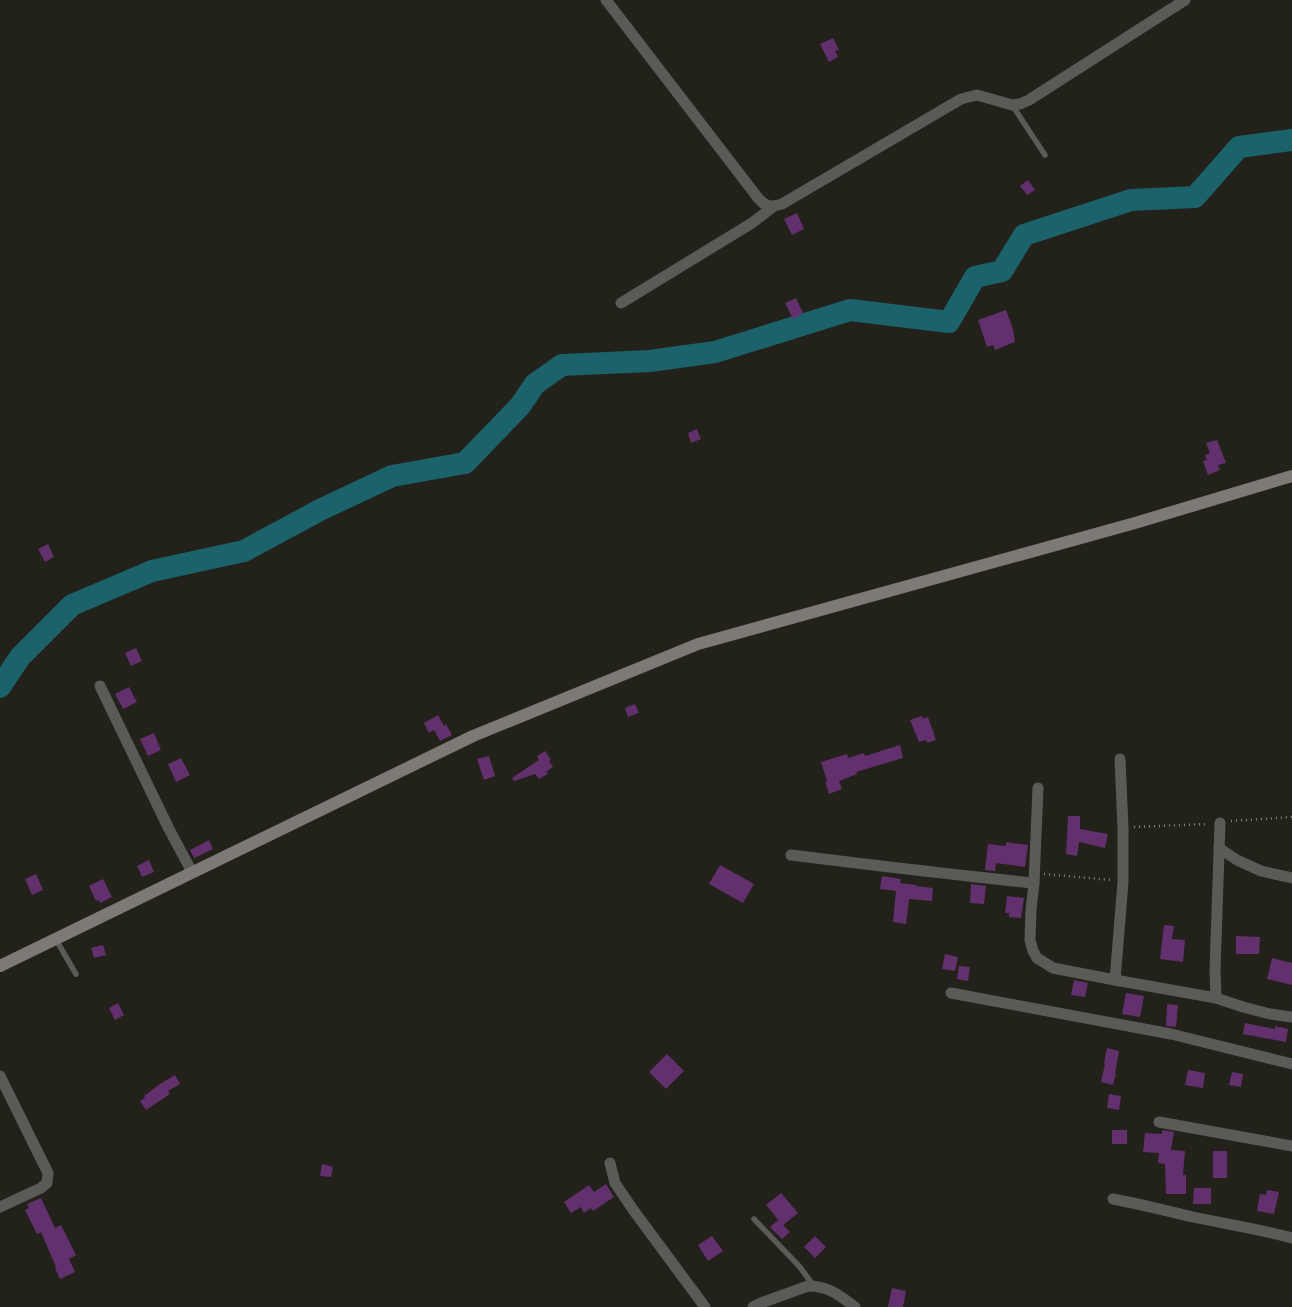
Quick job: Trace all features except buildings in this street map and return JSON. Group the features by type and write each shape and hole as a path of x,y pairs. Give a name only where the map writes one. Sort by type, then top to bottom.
{"street":[{"path":"606,0 758,198 769,206 782,204 961,99 977,95 1012,104 1020,104 1185,0"},
{"path":"620,303 752,223 774,206"},
{"path":"0,966 473,736 698,644 1135,523 1292,476"},
{"path":"100,686 192,872"},
{"path":"1115,980 1123,882 1120,759"},
{"path":"1038,788 1030,940 1033,951 1038,958 1053,968 1216,998 1270,1014 1292,1017"},
{"path":"1216,998 1215,970 1220,823"},
{"path":"1219,848 1237,860 1261,871 1292,878"},
{"path":"792,855 944,874 1034,878"},
{"path":"951,994 1171,1034 1292,1064"},
{"path":"0,1076 48,1173 47,1183 42,1188 0,1207"},
{"path":"1160,1122 1292,1146"},
{"path":"610,1163 615,1182 634,1211 705,1307"},
{"path":"1114,1198 1292,1238"},
{"path":"753,1307 808,1286 824,1287 835,1292 855,1307"}],"lane":[{"path":"1012,104 1045,155"},
{"path":"55,938 76,974"},
{"path":"754,1219 799,1266 814,1286"}],"path":[{"path":"1034,878 1123,882"}],"waterway":[{"path":"0,687 20,657 72,605 152,571 244,551 320,510 392,476 465,463 520,406 535,384 562,365 650,361 715,352 850,310 949,322 975,277 1002,271 1024,235 1131,200 1195,197 1239,147 1292,140"}]}
